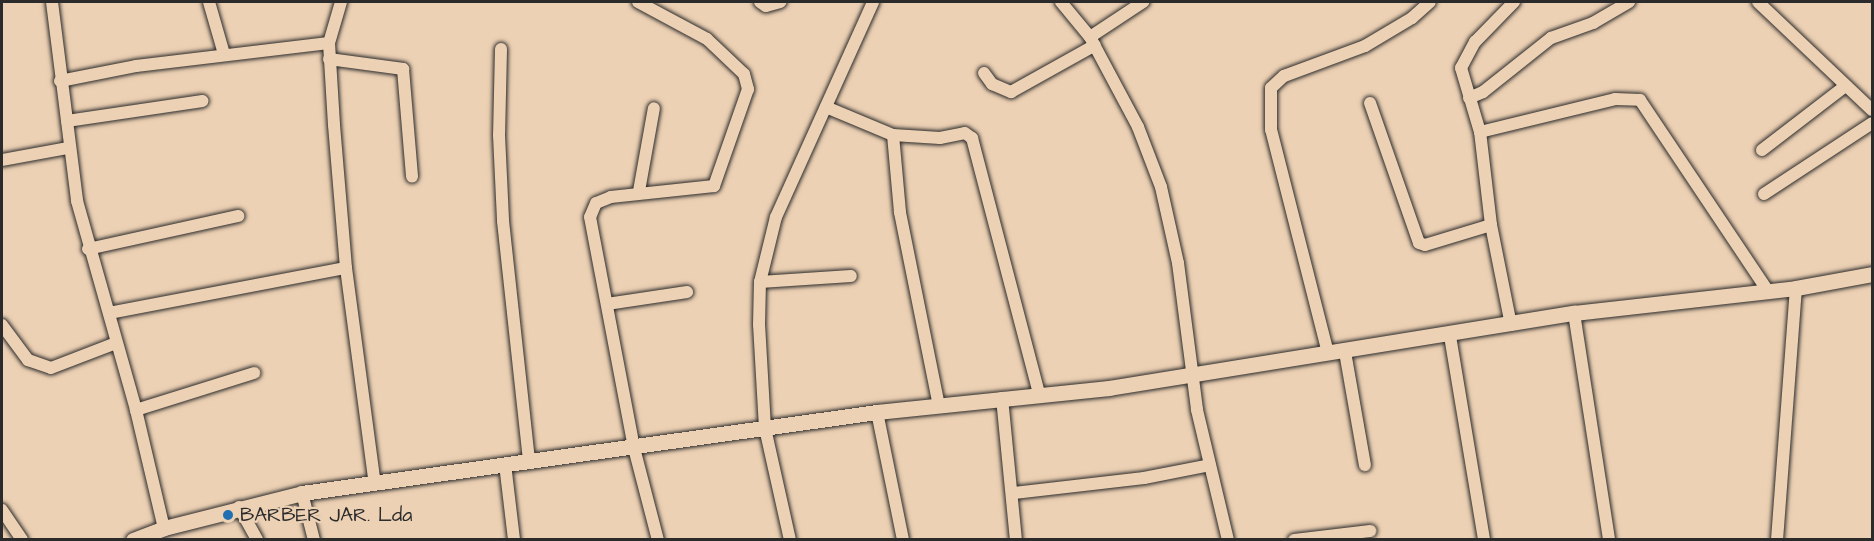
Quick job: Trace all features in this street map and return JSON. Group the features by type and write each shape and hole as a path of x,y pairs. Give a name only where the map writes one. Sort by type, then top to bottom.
{"street":[{"path":"54,2 68,148 88,249 109,313 136,410 164,528"},
{"path":"209,2 224,54"},
{"path":"341,2 329,43 329,59 346,268 375,484"},
{"path":"638,2 707,39 744,74 748,89 714,186 639,191 611,197 591,208 590,226 634,448 658,540"},
{"path":"760,2 766,6 780,2"},
{"path":"790,540 765,428 760,282 776,218 873,2"},
{"path":"1061,2 1092,41 1138,127 1161,187 1178,263 1191,375 1228,540"},
{"path":"984,73 997,87 1011,92 1092,41 1143,2"},
{"path":"1328,353 1271,130 1271,88 1284,76 1365,46 1412,18 1430,2"},
{"path":"1511,325 1491,225 1480,132 1468,98 1461,68 1466,55 1514,2"},
{"path":"1468,98 1483,92 1543,43 1593,23 1629,2"},
{"path":"1758,2 1844,87 1872,110"},
{"path":"60,81 224,54 329,43"},
{"path":"501,49 499,135 503,221 529,460"},
{"path":"329,59 403,69 412,177"},
{"path":"1762,150 1844,87"},
{"path":"1480,132 1615,99 1640,100 1768,291"},
{"path":"66,121 203,101"},
{"path":"1370,104 1421,245 1491,225"},
{"path":"826,107 893,135 921,138 964,133 972,138 1040,393"},
{"path":"639,191 654,108"},
{"path":"1764,194 1872,123"},
{"path":"893,135 903,232 939,406"},
{"path":"2,160 68,148"},
{"path":"88,249 238,216"},
{"path":"109,313 346,268"},
{"path":"134,539 239,507 302,493 877,412 1191,375 1450,336 1574,314 1796,288 1872,274"},
{"path":"760,282 851,276"},
{"path":"1777,540 1796,288"},
{"path":"607,304 687,292"},
{"path":"1574,314 1609,540"},
{"path":"2,325 28,360 45,367 64,365 116,342"},
{"path":"1450,336 1484,540"},
{"path":"1345,352 1365,465"},
{"path":"136,410 254,373"},
{"path":"1002,398 1014,493 1016,540"},
{"path":"877,412 903,540"},
{"path":"505,464 514,540"},
{"path":"1014,493 1144,478 1210,465"},
{"path":"302,493 314,540"},
{"path":"239,507 257,540"},
{"path":"2,510 22,540"},
{"path":"1294,540 1370,531"}],"place":[{"name":"BARBER JAR. Lda","path":"228,515"}]}
